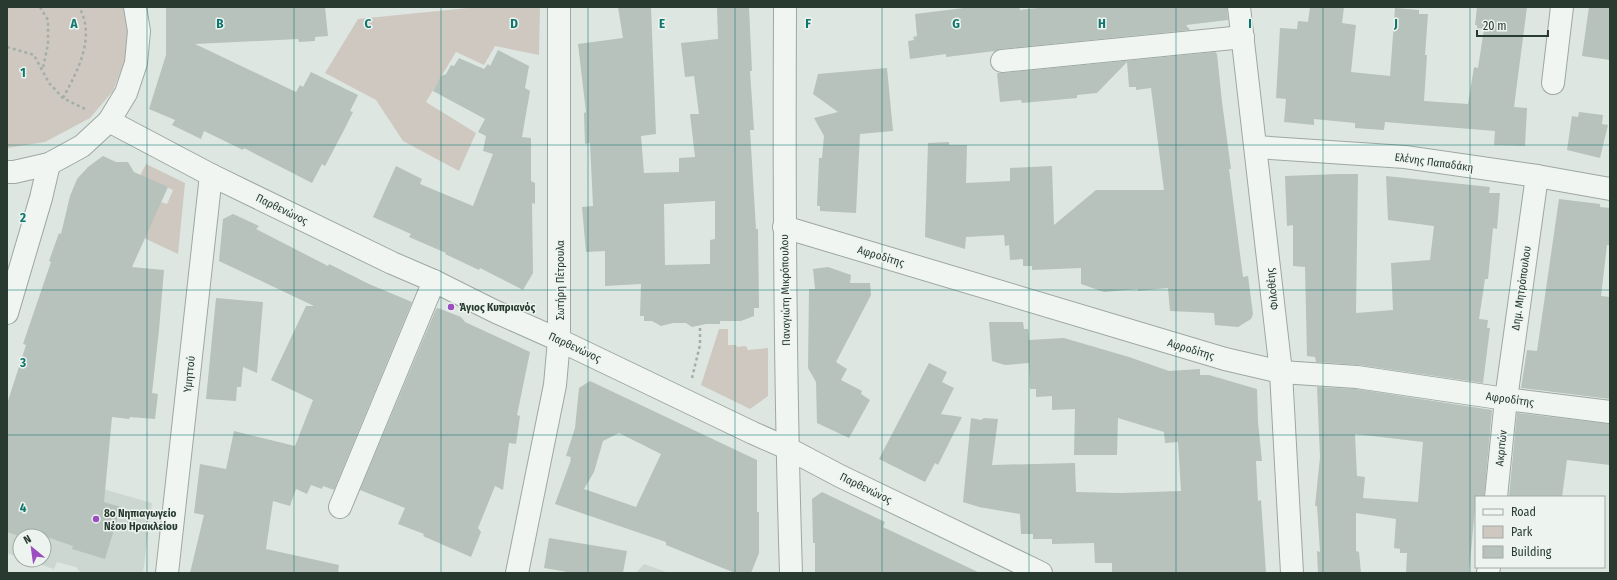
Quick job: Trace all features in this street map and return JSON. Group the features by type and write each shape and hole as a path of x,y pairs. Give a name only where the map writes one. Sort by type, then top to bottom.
{"street":[{"path":"7,172 14,172 49,164 82,146 109,121 126,93 136,63 139,31 135,7"},
{"name":"Σωτήρη Πέτρουλα","path":"517,573 555,385 560,340 559,7"},
{"name":"Παναγιώτη Μικρόπουλου","path":"785,7 784,227 787,448 791,573"},
{"name":"Φιλοθέης","path":"1239,7 1281,372 1292,573"},
{"path":"1553,83 1562,7"},
{"path":"1002,61 1243,37"},
{"name":"Παρθενώνος","path":"109,121 211,175 392,263 434,281 496,312 560,340 754,434 787,448 840,476 1042,573"},
{"name":"Ελένης Παπαδάκη","path":"1256,146 1406,157 1537,176 1610,189"},
{"path":"7,313 41,198 49,164"},
{"name":"Υμηττού","path":"166,573 211,175"},
{"name":"Δημ. Μητρόπουλου","path":"1506,399 1537,176"},
{"name":"Αφροδίτης","path":"784,227 1225,359 1281,372 1357,377 1506,399 1610,412"},
{"path":"340,507 434,281"},
{"name":"Ακριτών","path":"1496,496 1506,399"}],"path":[{"path":"40,7 48,20 48,44 42,68"},
{"path":"63,98 76,74 87,40 84,17 79,7"},
{"path":"7,47 34,55 49,83 63,98 109,121"},
{"path":"692,378 700,345 700,326"}],"shaded area":[{"name":"8ο Νηπιαγωγείο Νέου Ηρακλείου","path":"7,444 96,487 152,503 143,573 81,573 76,567 57,562 54,569 51,568 52,528 12,528 12,555 7,553"},
{"path":"644,564 669,573 636,573"}],"green space":[{"path":"7,7 123,7 130,47 113,91 90,118 45,142 7,148"},
{"path":"478,7 540,7 539,55 495,46 484,65 456,52 426,102 476,133 459,171 403,141 376,100 325,73 358,19"},
{"path":"146,164 185,183 178,254 144,238 161,202 167,204 173,190 146,178 137,182"},
{"path":"719,329 728,329 728,345 736,345 737,347 746,346 748,350 768,348 768,396 750,409 701,385"}],"building":[{"path":"166,7 325,7 328,36 315,37 315,41 299,42 298,39 195,44 296,92 300,85 303,87 311,72 358,95 350,111 353,112 343,132 325,166 322,164 312,183 244,148 243,150 204,131 201,139 172,125 175,120 149,109 166,55"},
{"path":"618,7 651,7 656,134 641,136 644,173 679,172 679,158 695,157 690,114 699,114 694,76 685,77 681,43 718,39 717,7 749,7 752,71 750,71 754,130 750,130 756,229 758,229 759,308 754,308 754,316 741,321 720,321 720,324 706,324 692,327 686,323 673,323 661,326 652,321 644,321 644,316 640,316 641,284 605,286 605,251 586,252 582,207 593,206 590,143 585,144 584,113 586,112 578,44 623,38","holes":["715,201 715,239 710,240 710,264 665,265 664,204"]},
{"path":"972,7 1019,7 1020,10 1046,7 1227,7 1228,20 1186,25 1190,30 1001,49 946,57 946,54 910,59 908,41 914,40 913,37 917,36 915,14"},
{"path":"1310,7 1344,7 1342,23 1356,25 1351,72 1390,76 1395,8 1419,10 1419,14 1428,14 1424,101 1468,104 1474,67 1478,68 1484,29 1477,28 1477,25 1475,25 1477,7 1527,7 1514,107 1527,108 1525,146 1494,145 1495,131 1385,122 1384,130 1355,128 1355,123 1314,119 1314,125 1284,122 1286,99 1276,98 1280,28 1297,29 1298,21 1308,22"},
{"path":"1589,7 1610,7 1610,60 1582,56"},
{"path":"498,50 529,66 525,88 530,91 522,137 531,138 531,181 535,183 535,204 532,203 533,273 523,290 480,268 479,270 445,254 446,253 409,237 411,234 373,217 396,166 422,179 420,184 473,206 493,154 483,151 486,136 478,132 485,119 433,91 441,76 446,74 451,65 454,66 459,58 484,69 488,64 490,66"},
{"path":"1215,52 1217,54 1231,169 1229,169 1243,277 1248,276 1253,314 1251,319 1238,327 1215,325 1214,313 1170,311 1168,288 1104,292 1081,284 1081,268 1032,270 1032,266 1023,266 1023,259 1010,260 1009,245 1005,246 1004,235 966,237 965,249 925,237 928,143 949,142 949,145 967,145 966,183 1010,181 1010,168 1052,166 1054,225 1096,190 1164,190 1151,88 1136,90 1136,87 1129,87 1127,62 1097,93 1077,95 1077,98 1022,103 1021,100 1000,102 997,73"},
{"path":"887,68 893,131 860,134 856,213 820,211 820,206 817,206 819,158 822,158 824,136 814,118 838,112 813,94 818,74"},
{"path":"1579,112 1603,115 1602,124 1608,125 1600,158 1567,150 1572,116 1578,117"},
{"path":"103,156 116,162 128,162 134,172 168,187 132,267 164,270 152,393 158,394 155,419 130,417 129,419 112,417 104,502 121,507 105,559 72,549 73,546 52,539 52,528 12,528 12,534 7,532 7,404 26,345 23,344 51,262 49,261 59,233 61,234 70,196 77,179 88,167"},
{"path":"1358,174 1356,313 1393,310 1391,263 1430,260 1434,226 1388,220 1386,176 1490,187 1489,193 1500,193 1497,229 1493,228 1488,279 1485,279 1479,319 1488,320 1487,328 1490,328 1483,383 1359,365 1316,362 1315,357 1307,356 1305,267 1293,266 1293,225 1287,226 1285,176"},
{"path":"1559,199 1600,204 1600,207 1610,208 1610,245 1607,245 1601,296 1610,297 1610,399 1521,388 1527,350 1537,351"},
{"path":"233,214 259,226 256,229 328,266 329,264 369,284 412,302 334,490 323,486 322,489 311,485 307,494 296,489 290,506 273,501 266,549 339,565 338,573 190,573 204,515 194,513 200,464 226,469 234,431 295,446 313,400 271,380 306,306 314,306 219,261 223,219"},
{"path":"828,267 851,275 850,283 870,283 871,295 836,362 847,369 841,380 862,391 861,394 870,400 849,438 817,423 816,382 808,368 809,289 815,289 813,269"},
{"path":"216,298 263,302 257,373 243,367 241,387 237,387 236,401 206,399"},
{"path":"438,308 461,317 465,322 530,352 517,415 520,416 516,444 509,443 503,490 495,486 478,528 481,532 471,557 423,536 424,534 398,524 405,508 360,490 436,309"},
{"path":"989,322 1023,322 1024,329 1028,329 1029,340 1064,338 1129,357 1169,371 1200,369 1200,375 1209,375 1257,389 1258,422 1262,461 1256,461 1258,501 1261,500 1266,573 1112,572 1112,563 1095,563 1094,543 1052,544 1052,539 1033,539 1033,534 1021,534 1020,514 979,507 963,502 971,418 981,420 984,418 998,419 992,465 1075,463 1076,492 1122,493 1181,491 1178,442 1165,443 1164,432 1118,418 1117,455 1074,455 1075,409 1052,410 1052,396 1036,397 1036,389 1030,389 1029,363 1005,365 992,361"},
{"path":"929,363 947,372 942,382 954,388 941,414 962,417 938,465 935,463 925,482 879,459"},
{"path":"590,381 757,460 759,553 751,573 735,573 666,545 666,542 555,504 571,460 571,457 566,456 575,428 579,388","holes":["619,433 661,454 636,507 584,489 594,472 603,441"]},
{"path":"1317,387 1356,389 1492,410 1484,496 1475,496 1469,573 1406,573 1407,553 1400,553 1400,549 1394,548 1396,519 1356,513 1356,551 1359,552 1361,573 1318,573 1317,551 1320,552 1317,506 1315,506 1320,457","holes":["1355,434 1423,442 1418,502 1363,498 1365,477 1357,476"]},
{"path":"1517,413 1610,424 1610,465 1567,460 1562,496 1509,496"},
{"path":"822,492 885,522 883,527 980,573 815,573 815,543 813,543 812,499"},
{"path":"549,538 627,551 623,573 573,573 544,568"}],"place":[{"name":"Άγιος Κυπριανός","path":"451,307"},
{"name":"8ο Νηπιαγωγείο Νέου Ηρακλείου","path":"96,519"}]}
